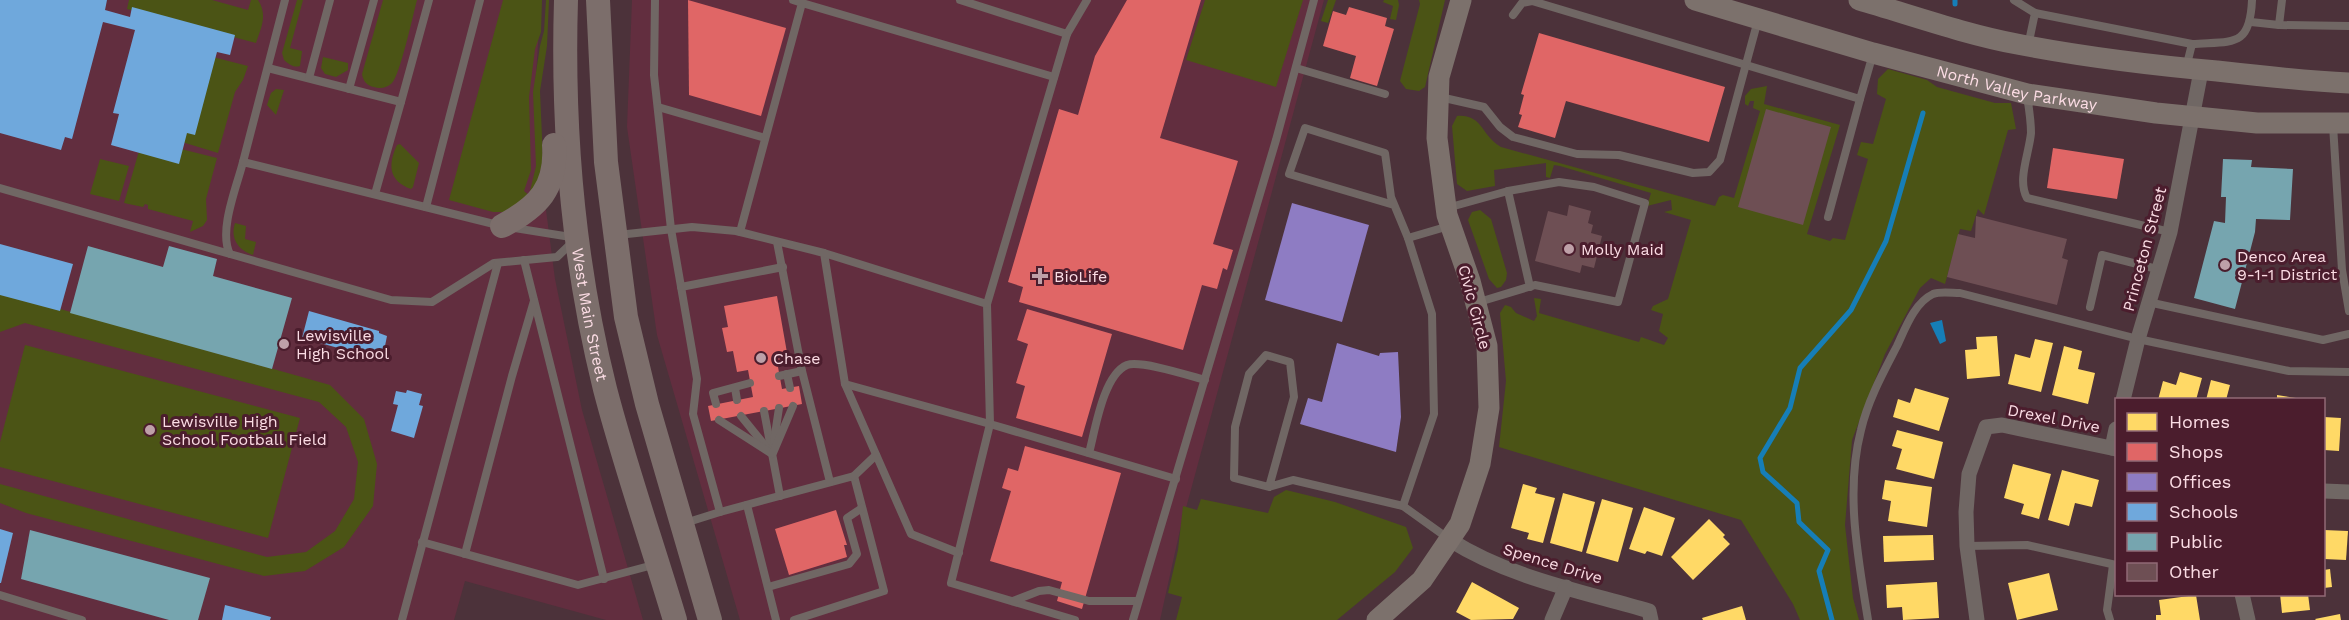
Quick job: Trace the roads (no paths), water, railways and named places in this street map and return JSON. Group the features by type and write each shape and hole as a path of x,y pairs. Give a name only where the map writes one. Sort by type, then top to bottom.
{"main road":[{"name":"West Main Street","path":"566,0 564,54 569,174 582,279 605,389 675,620"},
{"name":"West Main Street","path":"598,0 606,162 626,317 647,404 710,620"},
{"name":"Civic Circle","path":"1377,620 1422,580 1460,524 1480,464 1490,408 1487,345 1448,217 1437,138 1439,77 1461,0"},
{"name":"North Valley Parkway","path":"1695,0 2027,94 2193,117 2257,123 2341,123"},
{"path":"1859,0 1901,6 2028,46 2114,61 2285,80 2349,83"},
{"path":"502,226 526,213 551,182 555,154 552,109 564,54"},
{"path":"577,238 615,236"}],"street":[{"name":"Princeton Street","path":"2123,398 2157,269 2170,232 2193,117 2193,70"},
{"name":"Drexel Drive","path":"1967,546 1966,512 1969,474 1986,428 2002,425 2114,448"},
{"path":"2325,491 2349,492"},
{"name":"Spence Drive","path":"1450,540 1473,555 1496,565 1650,615"},
{"path":"1967,546 1977,620"},
{"path":"1552,620 1566,587"},
{"path":"2242,596 2248,620"}],"lane":[{"path":"230,254 226,246 227,224 285,0"},
{"path":"309,78 330,0"},
{"path":"349,88 374,0"},
{"path":"375,194 429,0"},
{"path":"426,207 480,0"},
{"path":"655,0 654,75 672,229 697,379 693,414 720,512"},
{"path":"793,0 1054,77"},
{"path":"960,0 1067,34"},
{"path":"993,10 996,0"},
{"path":"1075,620 951,583 990,424 987,304 1067,34 1087,0"},
{"path":"1133,620 1205,380 1314,0"},
{"path":"2014,0 2035,13 2192,44 2229,41 2244,35 2251,22 2252,0"},
{"path":"2280,25 2282,0"},
{"path":"740,232 801,1"},
{"path":"1513,15 1522,3 1532,1 1860,99"},
{"path":"2028,46 2035,13"},
{"path":"1439,97 1484,107 1500,127 1514,137 1577,154 1619,154 1694,173 1709,172 1720,160 1759,18"},
{"path":"2251,22 2349,27"},
{"path":"2192,44 2193,70"},
{"path":"1828,216 1873,52"},
{"path":"268,68 401,102"},
{"path":"1296,68 1385,94"},
{"path":"2027,94 2031,116 2031,135 2022,189 2027,198 2170,232"},
{"path":"658,107 765,138"},
{"path":"2341,123 2349,311"},
{"path":"1394,205 1289,174 1305,128 1385,153 1391,197 1408,238 1432,314 1434,414 1403,506"},
{"path":"243,162 502,226 577,238"},
{"path":"1408,238 1448,217 1508,191 1558,182 1594,187 1645,202 1618,302 1543,286 1530,287 1476,303"},
{"path":"0,188 391,300 432,302 498,263 557,257 577,238"},
{"path":"1508,191 1530,287"},
{"path":"615,236 692,227 740,232 824,253 987,304"},
{"path":"777,242 802,371 830,482"},
{"path":"824,253 845,384 911,534 959,553"},
{"path":"2090,307 2102,255 2157,269"},
{"path":"524,260 604,579"},
{"path":"402,620 498,263"},
{"path":"681,287 783,267"},
{"path":"1868,620 1857,550 1852,494 1861,430 1874,390 1911,318 1922,303 1934,293 1960,293 2138,339 2289,371 2349,372"},
{"path":"465,554 534,300"},
{"path":"2148,302 2323,340 2349,334"},
{"path":"1269,487 1294,397 1290,362 1266,354 1249,374 1235,427 1234,478 1269,487 1293,480 1403,506 1450,540"},
{"path":"1089,453 1103,397 1118,372 1128,364 1150,365 1205,380"},
{"path":"790,388 783,375 802,371"},
{"path":"716,404 713,393 750,383"},
{"path":"845,384 1176,479"},
{"path":"735,388 737,400"},
{"path":"772,454 793,406"},
{"path":"772,454 779,408"},
{"path":"764,411 780,496"},
{"path":"741,416 772,454"},
{"path":"719,420 772,454"},
{"path":"681,524 854,476 876,455"},
{"path":"794,620 884,591 854,476"},
{"path":"747,505 776,620"},
{"path":"768,587 849,564 857,554 847,518 862,508"},
{"path":"422,542 578,585 658,564"},
{"path":"1967,546 2027,545 2115,565 2107,610 2110,620"},
{"path":"1013,602 1039,591 1049,590 1089,601 1138,601"},
{"path":"0,595 82,620"}],"water":[{"path":"1942,320 1946,341 1940,344 1930,323"}],"waterway":[{"path":"1832,620 1819,571 1828,550 1799,522 1797,503 1763,472 1760,458 1790,408 1800,368 1851,310 1886,241 1923,113"}],"place":[{"name":"Molly Maid","path":"1569,249"},
{"name":"Denco Area 9-1-1 District","path":"2225,265"},
{"name":"BioLife","path":"1040,276"},
{"name":"Lewisville High School","path":"284,344"},
{"name":"Chase","path":"761,358"},
{"name":"Lewisville High School Football Field","path":"150,430"}]}
